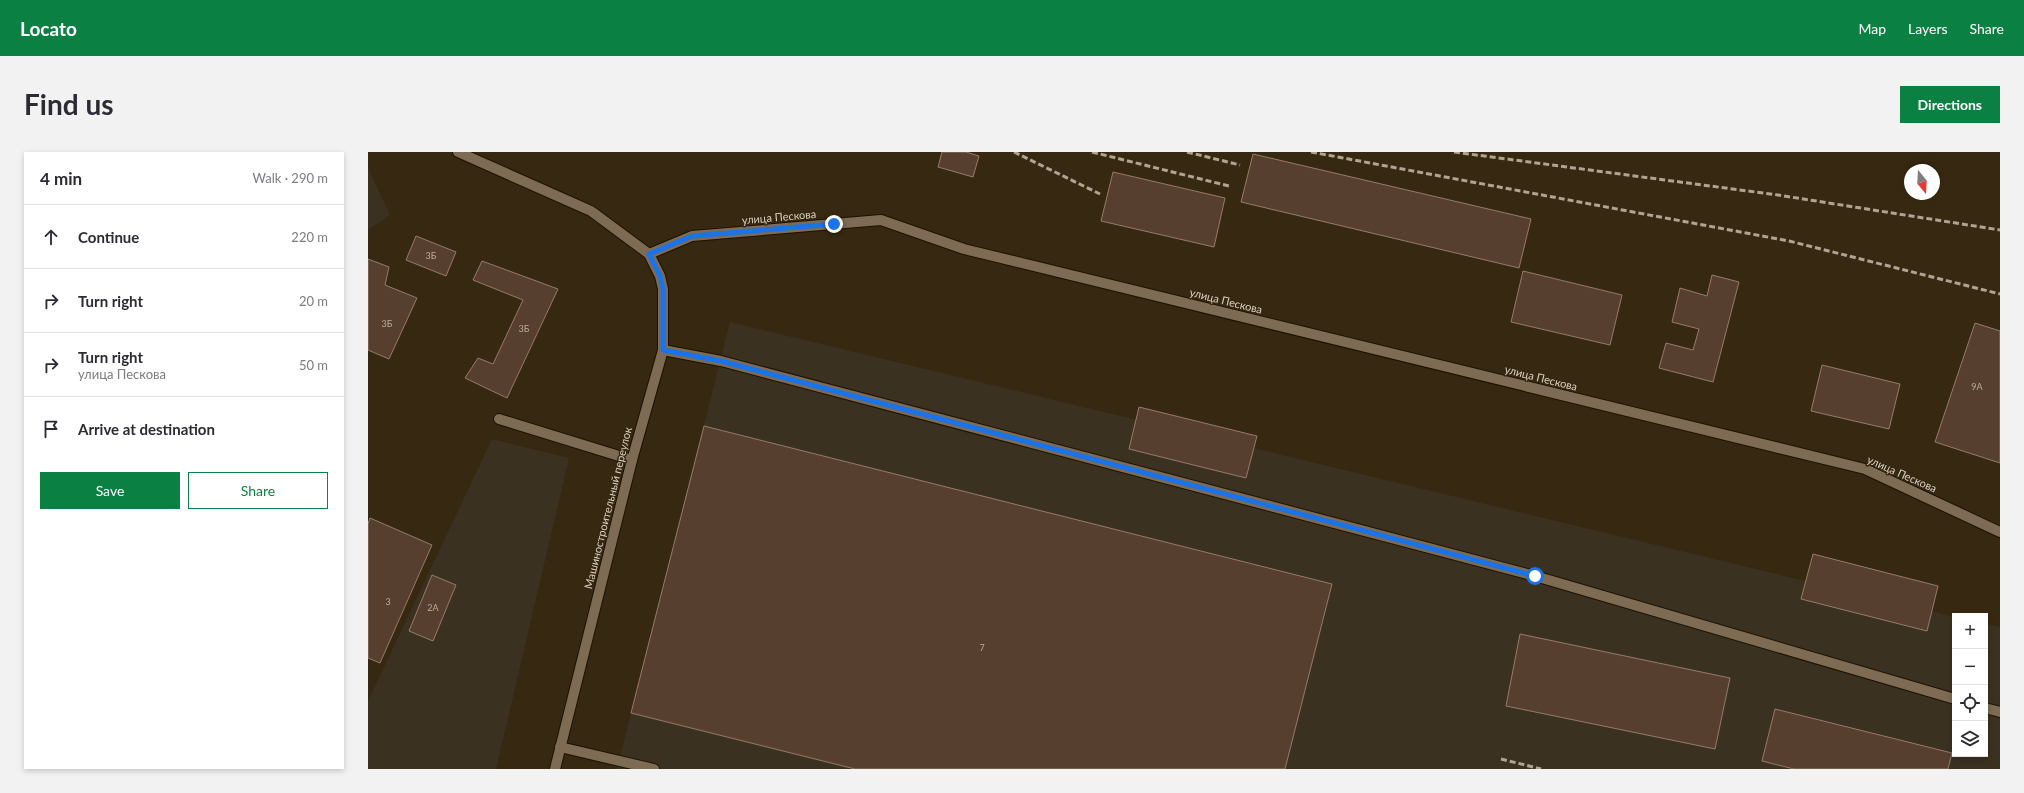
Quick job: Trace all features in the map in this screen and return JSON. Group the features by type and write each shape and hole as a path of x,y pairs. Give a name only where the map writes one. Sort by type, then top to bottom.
{"street":[{"path":"458,152 591,211 649,254"},
{"name":"улица Пескова","path":"649,254 692,236 881,220 964,249 1864,469 2000,532"},
{"name":"Машиностроительный переулок","path":"555,769 632,460 663,350 663,289 660,276 649,254"},
{"path":"663,350 721,361 1535,576 1952,698"},
{"path":"500,419 632,460"},
{"path":"1988,709 2000,712"},
{"path":"560,747 654,769"}],"shaded area":[{"path":"368,168 390,215 368,230"},
{"path":"730,322 1952,616 1952,757 1988,757 1988,625 2000,627 2000,769 617,769"},
{"path":"492,439 569,458 496,769 368,769 368,701"}],"building":[{"path":"942,152 966,152 979,156 973,177 938,167"},
{"path":"1253,154 1531,219 1519,268 1241,202"},
{"path":"1113,172 1225,198 1214,247 1101,221"},
{"path":"416,236 456,252 446,276 406,260"},
{"path":"368,259 389,267 385,285 417,298 389,359 368,350"},
{"path":"482,261 558,289 507,398 465,378 478,358 493,364 523,300 473,280"},
{"path":"1523,271 1622,295 1610,345 1511,322"},
{"path":"1712,275 1739,282 1713,382 1659,368 1666,343 1693,350 1699,329 1672,322 1680,288 1707,296"},
{"path":"1975,323 2000,331 2000,463 1935,442"},
{"path":"1822,365 1900,384 1889,429 1811,411"},
{"path":"1139,407 1257,436 1246,478 1129,449"},
{"path":"704,426 1332,584 1285,769 855,769 631,713"},
{"path":"370,518 432,545 380,663 368,658 368,524"},
{"path":"1813,554 1938,586 1927,631 1801,599"},
{"path":"432,575 456,585 433,641 409,631"},
{"path":"1520,634 1730,678 1715,749 1506,706"},
{"path":"1775,709 1952,753 1948,769 1794,769 1762,761"}],"railway":[{"path":"1014,152 1100,194"},
{"path":"1092,152 1229,186"},
{"path":"1187,152 1240,165"},
{"path":"1311,152 1789,241 2000,294"},
{"path":"1454,152 1778,195 2000,230"},
{"path":"1501,759 1541,769"}],"route":[{"path":"834,224 692,236 649,254 660,276 663,289 663,350 721,361 1535,576"}]}
